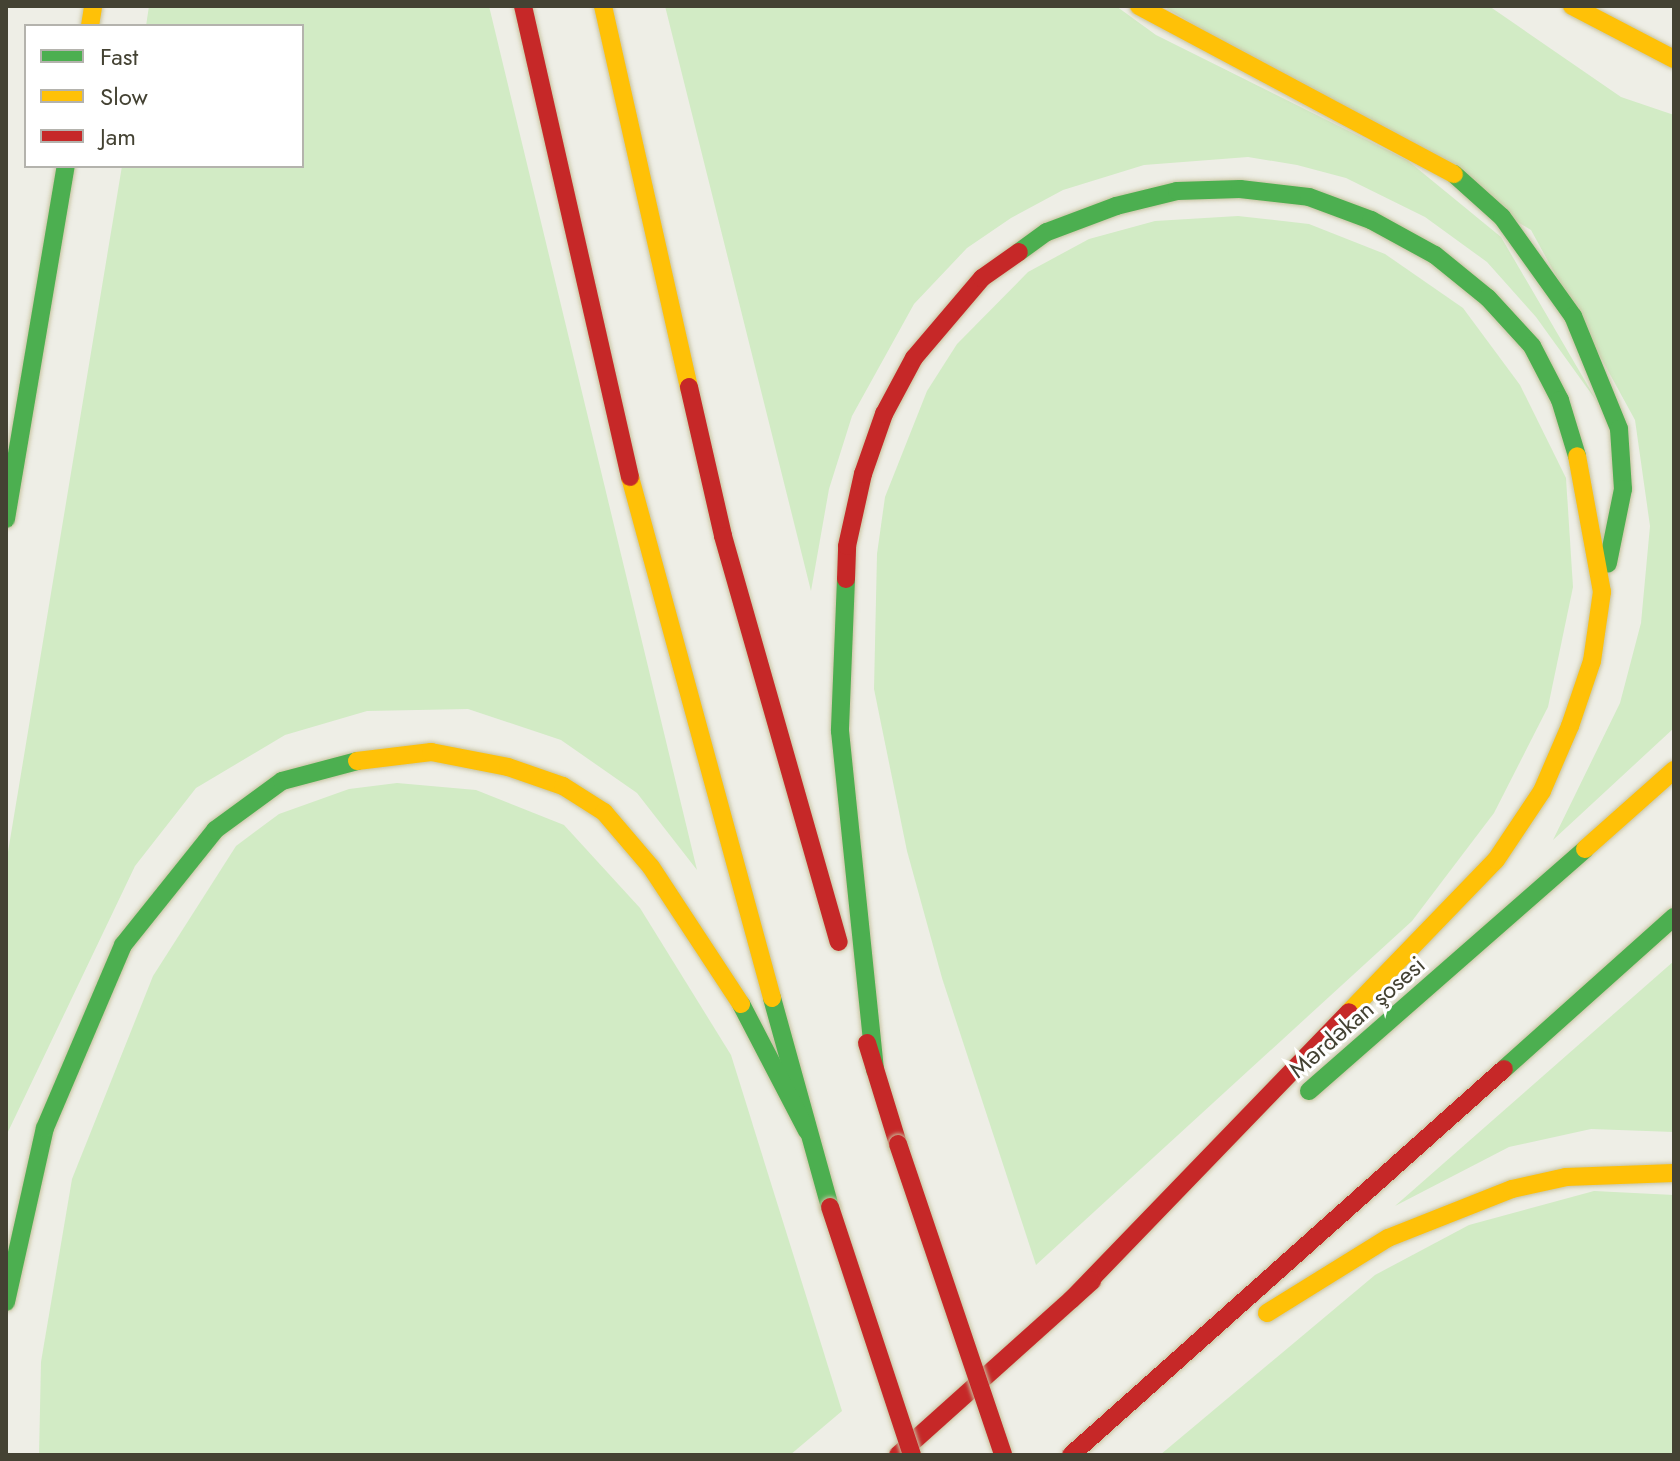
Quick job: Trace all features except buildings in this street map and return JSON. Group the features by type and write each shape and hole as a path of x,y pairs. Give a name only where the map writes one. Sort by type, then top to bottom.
{"highway":[{"path":"523,6 648,555 807,1131 912,1455"},
{"path":"603,6 723,536 875,1070 1003,1455"},
{"path":"1071,1300 1496,860 1542,791 1570,726 1592,661 1623,489 1619,429 1584,339 1540,265 1465,181 1421,152 1245,66 1139,6"},
{"path":"1572,6 1674,59"},
{"path":"6,519 66,168"},
{"path":"875,1070 840,731 847,546 868,459 884,414 914,358 982,278 1047,232 1116,206 1177,191 1240,189 1309,197 1371,220 1435,255 1488,298 1532,346 1560,400 1595,527 1602,592"},
{"path":"6,1302 45,1128 123,945 215,830 282,781 358,761 431,752 508,767 563,786 604,812 651,867 726,975 807,1131"},
{"name":"Mərdəkan şosesi","path":"1296,1103 1674,770"},
{"path":"1071,1455 1674,917"},
{"path":"898,1455 1260,1134"},
{"path":"1156,1382 1376,1245 1457,1208 1566,1177 1674,1173"}],"green space":[{"path":"149,6 489,6 697,870 637,793 561,740 468,709 367,711 285,735 196,788 135,866 6,1136 6,864 122,168 304,168 304,24 146,24"},
{"path":"665,6 1116,6 1156,35 1407,160 1501,237 1598,403 1536,317 1487,262 1425,217 1346,178 1297,165 1248,157 1144,165 1063,190 1011,218 967,248 914,304 852,416 829,489 811,591"},
{"path":"1163,6 1489,6 1621,97 1674,115 1674,728 1553,840 1620,703 1641,623 1650,526 1635,420 1531,230"},
{"path":"1238,216 1309,224 1385,254 1463,308 1520,385 1566,478 1573,587 1548,707 1494,813 1412,921 1036,1265 942,978 907,851 874,689 877,554 885,497 927,391 957,344 1028,272 1089,239 1155,221"},
{"path":"397,783 476,790 564,825 640,908 731,1055 842,1411 790,1455 39,1455 41,1362 72,1179 153,976 236,846 279,814 349,789"},
{"path":"1674,961 1674,1132 1591,1129 1509,1147 1395,1206"},
{"path":"1594,1191 1674,1195 1674,1455 1160,1455 1375,1275 1469,1225"}],"traffic: fast":[{"path":"6,519 66,168"},
{"path":"1454,174 1502,217 1573,316 1619,429 1623,489 1608,563"},
{"path":"1019,252 1047,232 1116,206 1177,191 1240,189 1309,197 1371,220 1435,255 1488,298 1532,346 1560,400 1577,456"},
{"path":"846,579 840,731 875,1070"},
{"path":"6,1302 45,1128 123,945 215,830 282,781 357,761"},
{"path":"1309,1091 1585,849"},
{"path":"1504,1069 1674,917"},
{"path":"772,998 830,1207"},
{"path":"741,1004 807,1131"}],"traffic: slow":[{"path":"90,24 93,6"},
{"path":"603,6 689,387"},
{"path":"1139,6 1454,174"},
{"path":"1572,6 1674,59"},
{"path":"1349,1012 1496,860 1542,791 1570,726 1592,661 1602,592 1577,456"},
{"path":"630,477 772,998"},
{"path":"357,761 431,752 508,767 563,786 604,812 651,867 741,1004"},
{"path":"1585,849 1674,770"},
{"path":"1267,1313 1388,1238 1512,1189 1566,1177 1674,1173"}],"traffic: jam":[{"path":"523,6 630,477"},
{"path":"846,579 847,546 863,474 884,414 914,358 982,278 1019,252"},
{"path":"689,387 723,536 839,942"},
{"path":"1071,1300 1349,1012"},
{"path":"867,1043 898,1144"},
{"path":"1071,1455 1504,1069"},
{"path":"898,1144 1003,1455"},
{"path":"830,1207 912,1455"},
{"path":"898,1455 1092,1281"}]}
